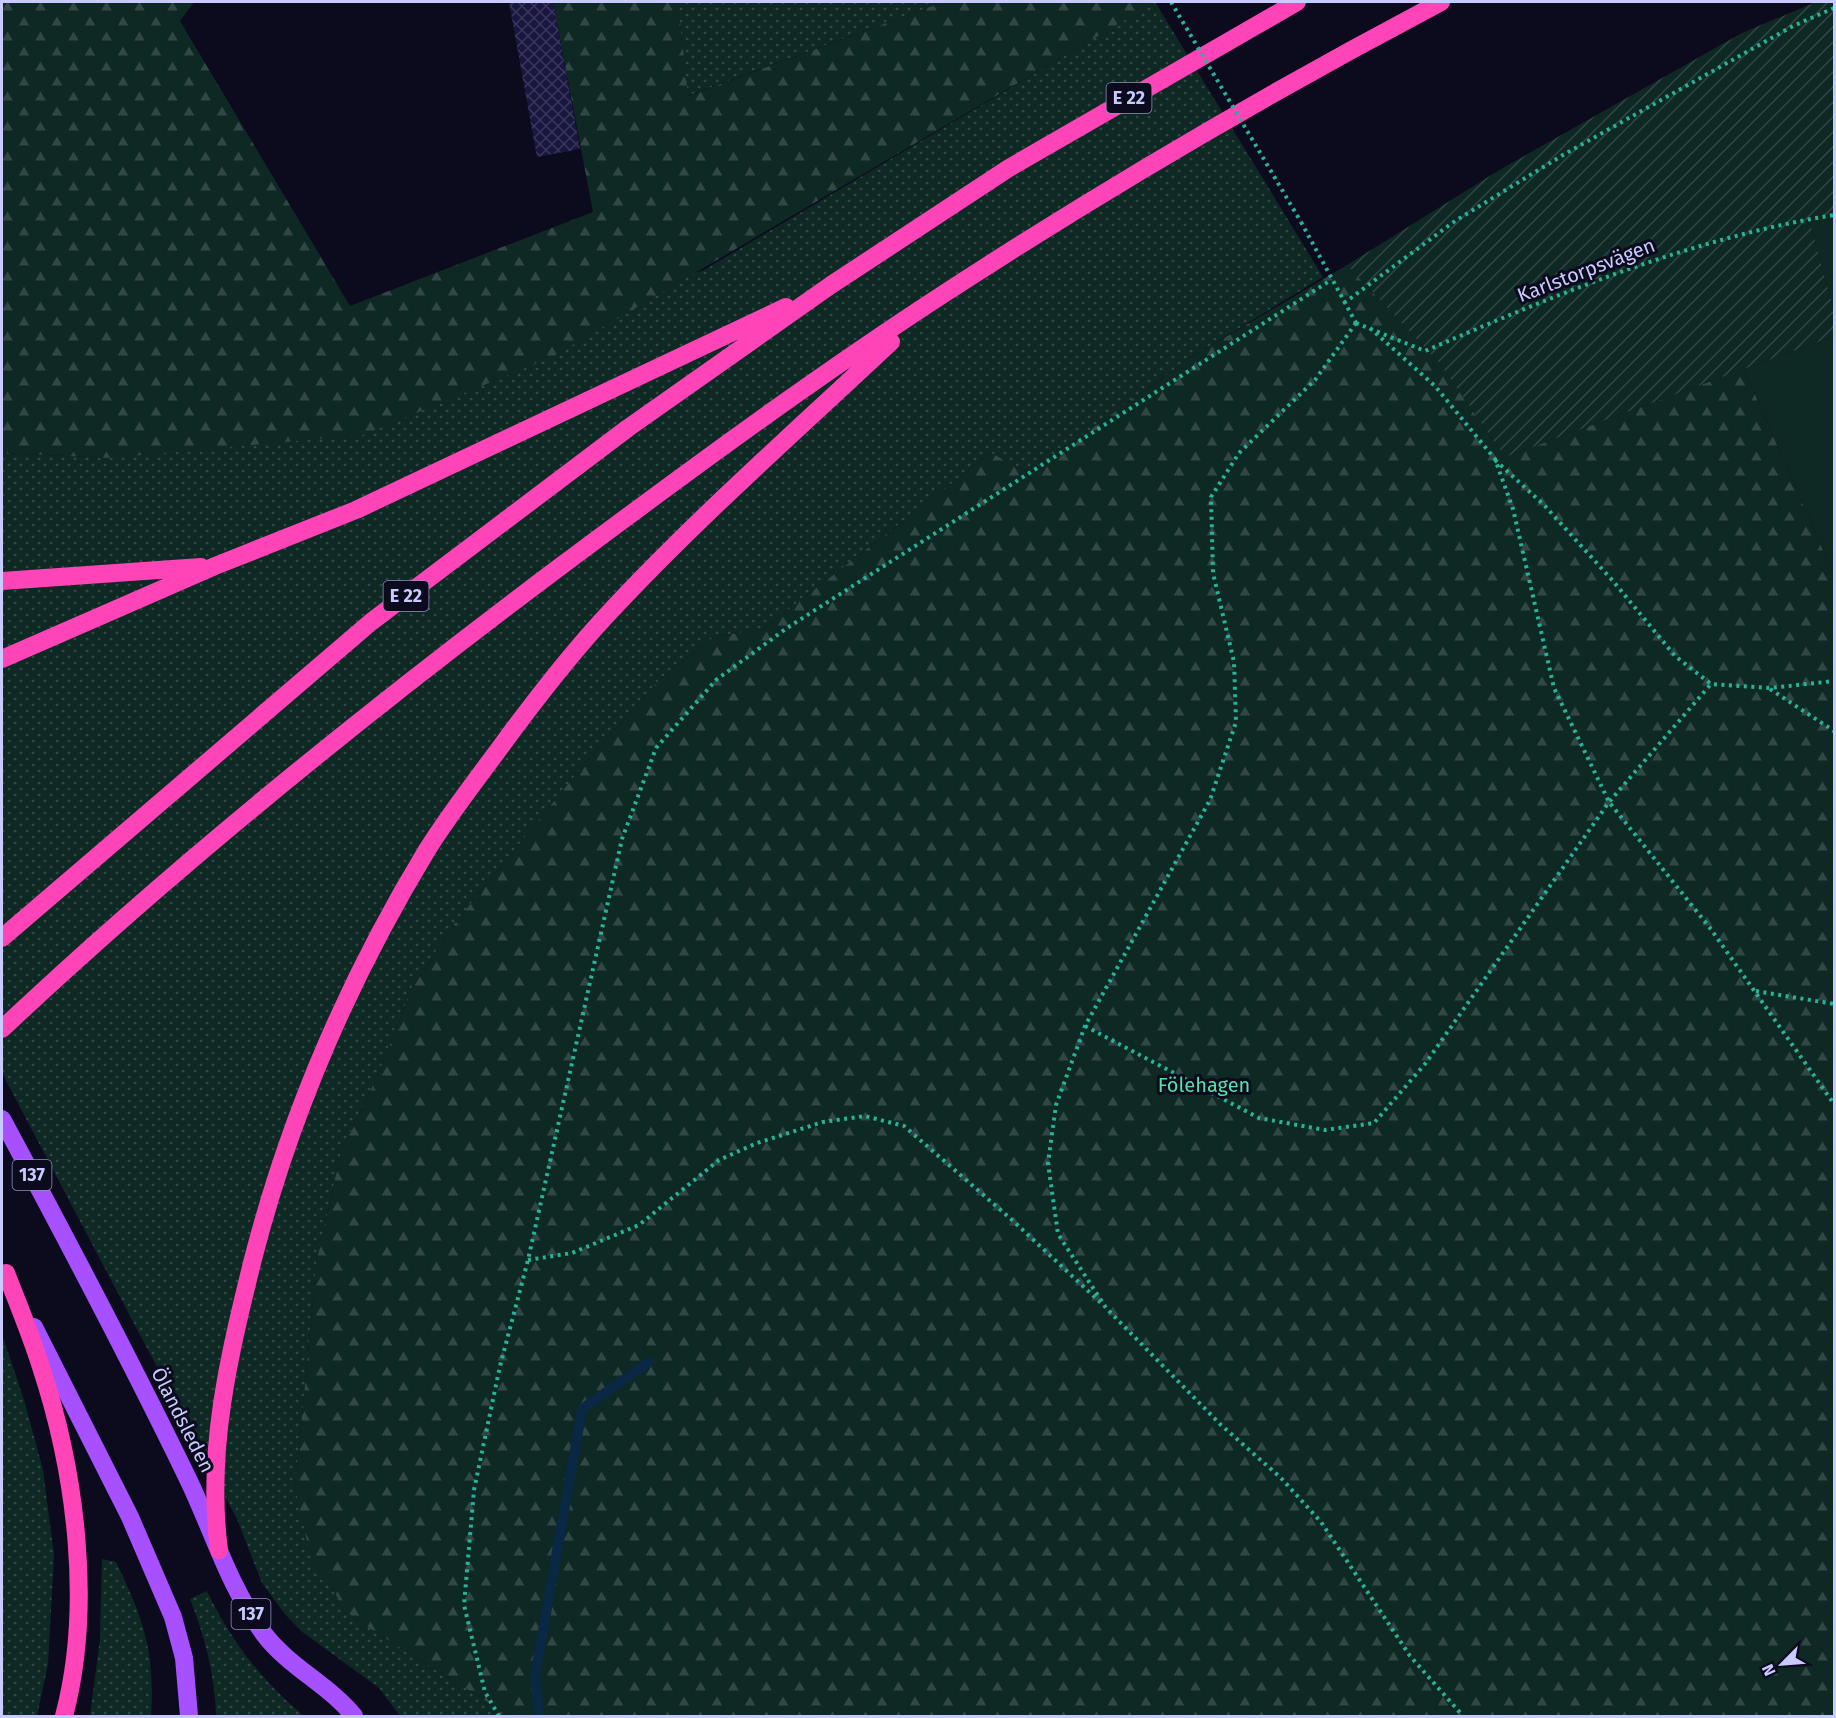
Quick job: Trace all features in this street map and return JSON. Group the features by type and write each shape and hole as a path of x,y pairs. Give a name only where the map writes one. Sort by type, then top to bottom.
{"highway":[{"name":"E 22","path":"2,938 371,622 628,429 831,285 1009,168 1297,2"},
{"path":"2,1029 166,882 424,669 672,483 939,297 1187,144 1441,2"},
{"path":"2,659 215,566 356,510 831,285"},
{"path":"219,1550 214,1507 215,1450 220,1403 264,1217 290,1137 357,978 423,858 520,720 604,617 695,523 939,297"},
{"path":"2,581 215,566"},
{"path":"4,1269 41,1368 66,1467 79,1567 77,1641 64,1716"}],"main road":[{"name":"Ölandsleden","path":"2,1119 189,1480 245,1605 265,1635 290,1662 345,1704 354,1716"},
{"path":"4,1269 130,1517 173,1617 184,1658 189,1716"}],"path":[{"path":"1106,1308 1058,1234 1048,1163 1056,1105 1085,1026 1210,800 1236,722 1234,662 1213,573 1211,497 1239,453 1315,380 1356,323 1330,280 1317,247 1171,2"},
{"path":"1344,303 1455,221 1563,155 1793,26 1834,8"},
{"name":"Karlstorpsvägen","path":"1356,323 1425,351 1518,311 1673,253 1781,225 1834,215"},
{"path":"499,1716 485,1692 464,1605 474,1490 500,1366 528,1260 622,839 656,748 716,680 787,628 1330,280"},
{"path":"1370,328 1435,386 1495,459 1544,505 1613,581 1675,656 1711,684 1770,688 1834,681"},
{"path":"1495,459 1513,509 1554,688 1609,802 1710,928 1834,1104"},
{"path":"1085,1026 1259,1118 1325,1130 1374,1123 1425,1064 1609,802 1711,684"},
{"path":"1770,688 1834,731"},
{"path":"1755,991 1834,1004"},
{"path":"528,1260 572,1253 639,1225 719,1160 758,1143 823,1122 865,1116 904,1126 1011,1219 1106,1308 1221,1425 1281,1478 1322,1522 1410,1656 1464,1716"}],"green space":[{"path":"2,2 194,2 180,21 350,306 593,212 553,2 678,2 688,96 943,2 1156,2 552,357 363,435 108,458 2,453"},
{"path":"678,2 943,2 687,96"},
{"path":"1155,2 1323,277 1187,360 1030,473 991,453 762,630 715,636 659,680 586,762 455,923 412,987 380,1070 341,1152 317,1259 295,1488 353,1618 510,1716 400,1716 379,1688 301,1631 284,1613 262,1583 237,1519 2,1073 2,453 109,458 704,270"},
{"path":"1816,2 1834,2 1834,215 1809,219 1834,311 1834,336 1505,457 1440,364 1347,265 1501,169 1742,33"},
{"path":"1834,215 1834,311 1809,219"},
{"name":"Fölehagen","path":"1347,265 1440,364 1505,457 1744,369 1834,575 1834,1716 510,1716 353,1618 312,1563 295,1488 317,1259 341,1152 380,1070 412,987 455,923 586,762 659,680 715,636 762,630 991,453 1030,473 1187,360"},
{"path":"1834,336 1834,575 1744,369"},
{"path":"2,1334 24,1400 43,1470 54,1555 48,1664 37,1716 2,1716"},
{"path":"102,1559 116,1562 140,1619 149,1654 151,1716 90,1716 100,1639"},
{"path":"207,1591 226,1627 248,1659 304,1716 216,1716 214,1686 208,1656 190,1599"}],"building":[{"path":"509,2 553,2 580,149 537,157"}],"waterway":[{"path":"539,1716 535,1676 582,1409 649,1362"}]}
